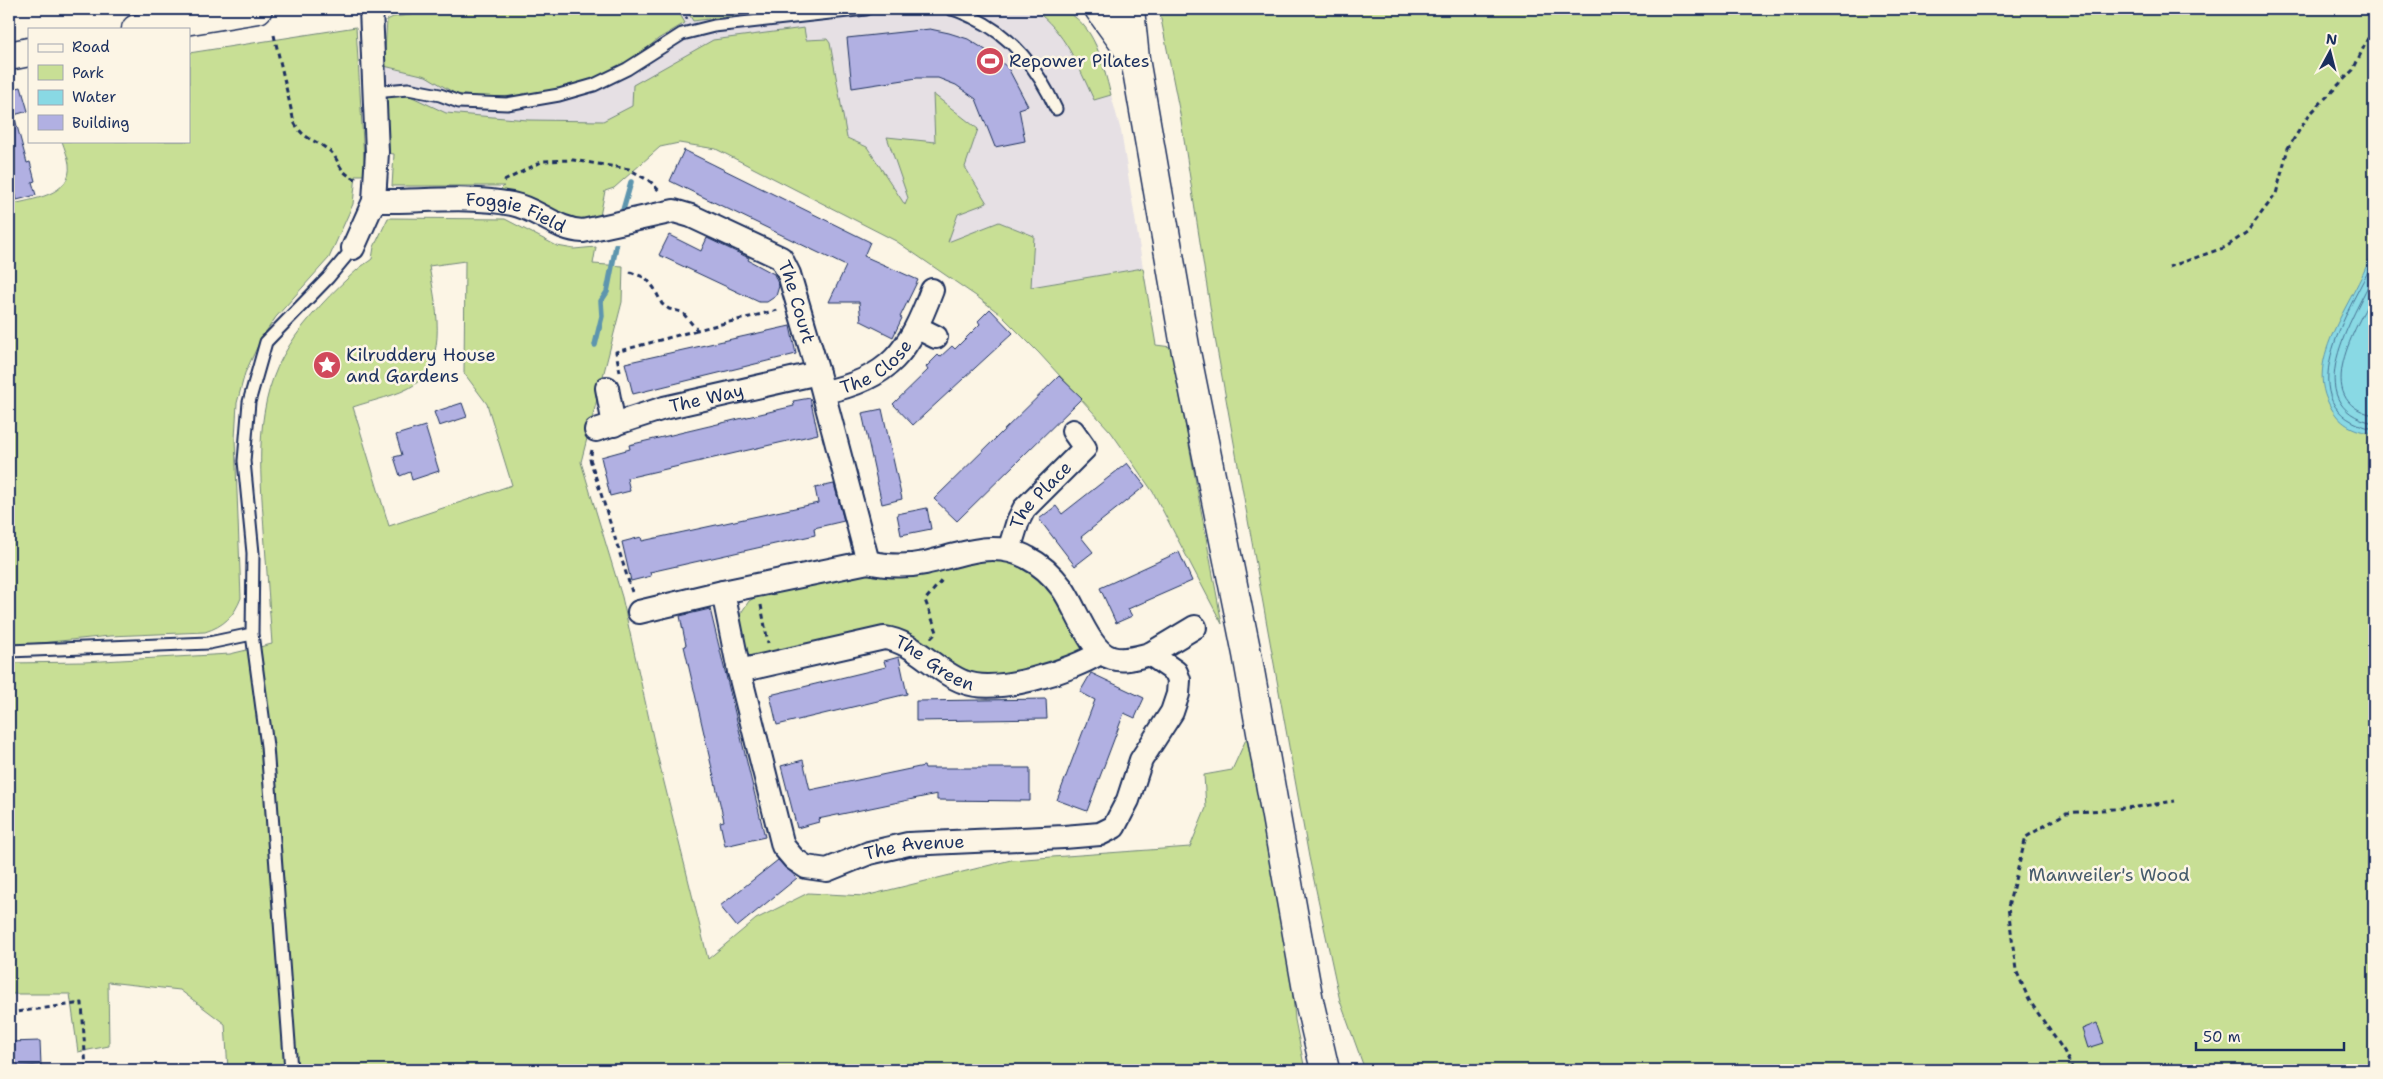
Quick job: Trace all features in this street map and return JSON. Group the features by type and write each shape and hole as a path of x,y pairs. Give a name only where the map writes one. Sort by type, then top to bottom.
{"main road":[{"path":"139,28 181,14 258,9"},
{"path":"1100,9 1135,59"},
{"path":"1130,9 1135,59 1186,352 1228,572 1247,654 1309,1001 1325,1070"},
{"path":"9,56 28,52"}],"street":[{"path":"353,248 375,191 377,152 371,9"},
{"name":"Foggie Field","path":"375,191 483,199 514,204 532,210 570,231 606,228 664,213"},
{"name":"The Court","path":"664,213 690,216 781,258 789,274 821,383"},
{"name":"The Close","path":"821,383 852,386 876,374 894,359 909,342 927,332 932,290"},
{"path":"821,383 877,564"},
{"name":"The Way","path":"605,427 664,408 821,383"},
{"path":"605,427 614,384"},
{"name":"The Place","path":"1009,550 1018,521 1024,510 1085,447"},
{"path":"639,612 723,592 877,564 923,563 984,548 1009,550 1027,557 1044,568 1062,588 1100,653 1113,659 1127,659 1150,654 1195,627"},
{"name":"The Avenue","path":"723,592 739,671 783,846 794,859 806,867 827,870 869,854 908,844 954,840 1030,840 1100,834 1114,828 1128,800 1141,760 1172,712 1178,694 1179,680 1176,672 1150,654"},
{"name":"The Green","path":"739,671 884,638 898,639 964,683 996,687 1021,682 1087,661 1100,653"}],"lane":[{"path":"374,92 408,89 440,95 459,102 507,104 559,95 594,85 627,69 682,34 714,26 866,9"},
{"path":"951,9 982,22 1011,42 1025,56 1056,109"},
{"path":"291,1070 267,746 252,634 252,553 244,461 249,402 266,342 328,278 353,248"},
{"path":"9,651 209,643 252,634"}],"path":[{"path":"274,35 294,122 300,133 327,149 345,174 360,180 375,191"},
{"path":"2169,267 2226,247 2247,232 2276,194 2288,148 2309,115 2353,70 2368,38"},
{"path":"483,199 502,182 543,161 573,160 629,169 652,182 664,213"},
{"path":"630,272 646,278 662,304 669,309 682,312 697,330"},
{"path":"614,384 616,352 798,305"},
{"path":"605,427 590,459 639,612"},
{"path":"917,653 937,632 925,600 948,573"},
{"path":"757,587 772,663"},
{"path":"2073,1070 2064,1051 2029,1000 2016,970 2008,907 2026,837 2066,813 2137,807 2174,801"},
{"path":"9,1013 82,1003 86,1070"}],"shaded area":[{"path":"457,9 1060,9 1079,21 1097,45 1121,131 1143,268 976,296 896,241 716,149 679,143 660,147 393,117 383,98 387,20 393,17"}],"green space":[{"path":"457,9 677,9 685,23 658,39 627,65 580,85 528,96 480,97 456,94 426,76 384,66 387,20 393,17"},
{"path":"686,9 783,9 693,21"},
{"path":"1033,9 1061,9 1073,15 1082,24 1096,45 1111,95 1094,100 1070,50 1062,38"},
{"name":"Manweiler's Wood","path":"1159,9 2374,9 2374,1070 1365,1070 1340,1001 1309,857 1215,338 1180,114"},
{"path":"356,27 365,175 356,175 353,204 329,258 276,317 261,339 245,373 237,403 235,439 241,598 232,615 227,620 218,627 205,632 110,636 9,646 9,205 49,194 64,183 68,175 69,164 62,142 190,142 190,53"},
{"path":"804,28 806,40 827,39 830,43 847,138 867,147 905,205 908,198 887,137 935,142 933,94 978,129 965,167 987,203 958,214 948,242 999,222 1034,236 1031,287 1143,268 1156,345 1171,347 1222,624 1153,492 1111,432 1039,353 1000,314 896,241 716,149 679,143 660,147 614,188 605,191 599,221 570,221 499,191 504,186 392,186 394,154 387,153 383,98 386,94 408,95 446,113 528,120 603,121 632,106 633,85 713,40"},
{"path":"388,218 505,219 557,246 574,249 596,247 593,264 623,266 622,302 581,462 622,597 655,746 708,959 756,919 808,893 865,896 1011,860 1190,847 1206,808 1204,775 1232,770 1248,735 1289,948 1295,1020 1305,1070 228,1070 225,1024 180,990 108,982 109,1046 78,1052 70,994 9,994 9,663 84,662 230,654 272,644 261,483 262,435 264,412 269,390 277,367 296,336 311,316 330,296 372,259 374,247","holes":["465,261 464,373 487,404 512,485 389,526 353,407 408,389 425,374 432,360 436,345 437,329 429,266"]},
{"path":"1003,558 1034,571 1061,600 1085,648 1082,654 1017,674 971,677 905,637 747,659 739,616 749,601 756,597 864,572 971,559"}],"water":[{"path":"2374,244 2374,434 2359,431 2347,425 2333,411 2323,385 2323,365 2328,344 2359,283"}],"building":[{"path":"930,29 968,39 992,54 1008,68 1028,106 1019,109 1025,141 995,147 976,99 956,85 938,78 917,78 852,88 847,38"},
{"path":"21,87 28,111 14,115 27,163 30,162 35,181 32,182 36,195 17,200 14,188 9,189 9,90"},
{"path":"684,150 870,242 864,256 918,280 900,317 902,318 893,337 861,321 859,302 829,302 846,266 670,181"},
{"path":"669,235 701,251 707,238 749,258 748,260 774,274 779,286 776,296 767,302 759,302 659,255"},
{"path":"990,309 1013,333 913,425 893,404 928,370 926,367 938,355 940,357 952,346 955,349 980,324 978,321"},
{"path":"790,326 796,354 633,394 625,363"},
{"path":"1059,376 1082,398 957,521 934,499"},
{"path":"810,398 818,434 627,478 630,491 610,496 601,457 630,449 629,445 794,406 793,401"},
{"path":"462,403 467,417 439,426 434,412"},
{"path":"882,409 902,499 882,504 862,413"},
{"path":"425,426 439,471 412,480 410,472 400,476 394,457 402,455 396,435"},
{"path":"1127,463 1145,486 1081,537 1093,552 1075,566 1039,519 1056,506 1062,514"},
{"path":"834,484 844,521 814,528 815,535 650,572 651,576 631,581 622,542 641,537 642,541 818,503 815,488"},
{"path":"927,508 931,529 901,535 897,514"},
{"path":"1179,552 1192,581 1128,609 1132,616 1116,623 1100,588"},
{"path":"710,609 765,837 725,846 720,822 724,821 684,646 686,645 680,616"},
{"path":"899,657 907,694 777,725 770,695 886,667 884,661"},
{"path":"1091,673 1144,698 1135,718 1124,713 1087,811 1057,800 1095,700 1080,692"},
{"path":"1046,699 1047,719 916,721 916,701"},
{"path":"803,760 810,790 924,766 925,768 1030,768 1030,801 937,800 937,794 818,819 819,822 797,828 781,766"},
{"path":"778,860 797,878 737,927 720,906"},
{"path":"2097,1023 2104,1043 2088,1048 2082,1029"},
{"path":"40,1041 41,1065 9,1067 9,1042"}],"waterway":[{"path":"623,210 631,182"},
{"path":"595,345 602,316 601,301 607,292 616,246"}],"place":[{"name":"Repower Pilates","path":"990,61"},
{"name":"Kilruddery House and Gardens","path":"327,365"}]}
